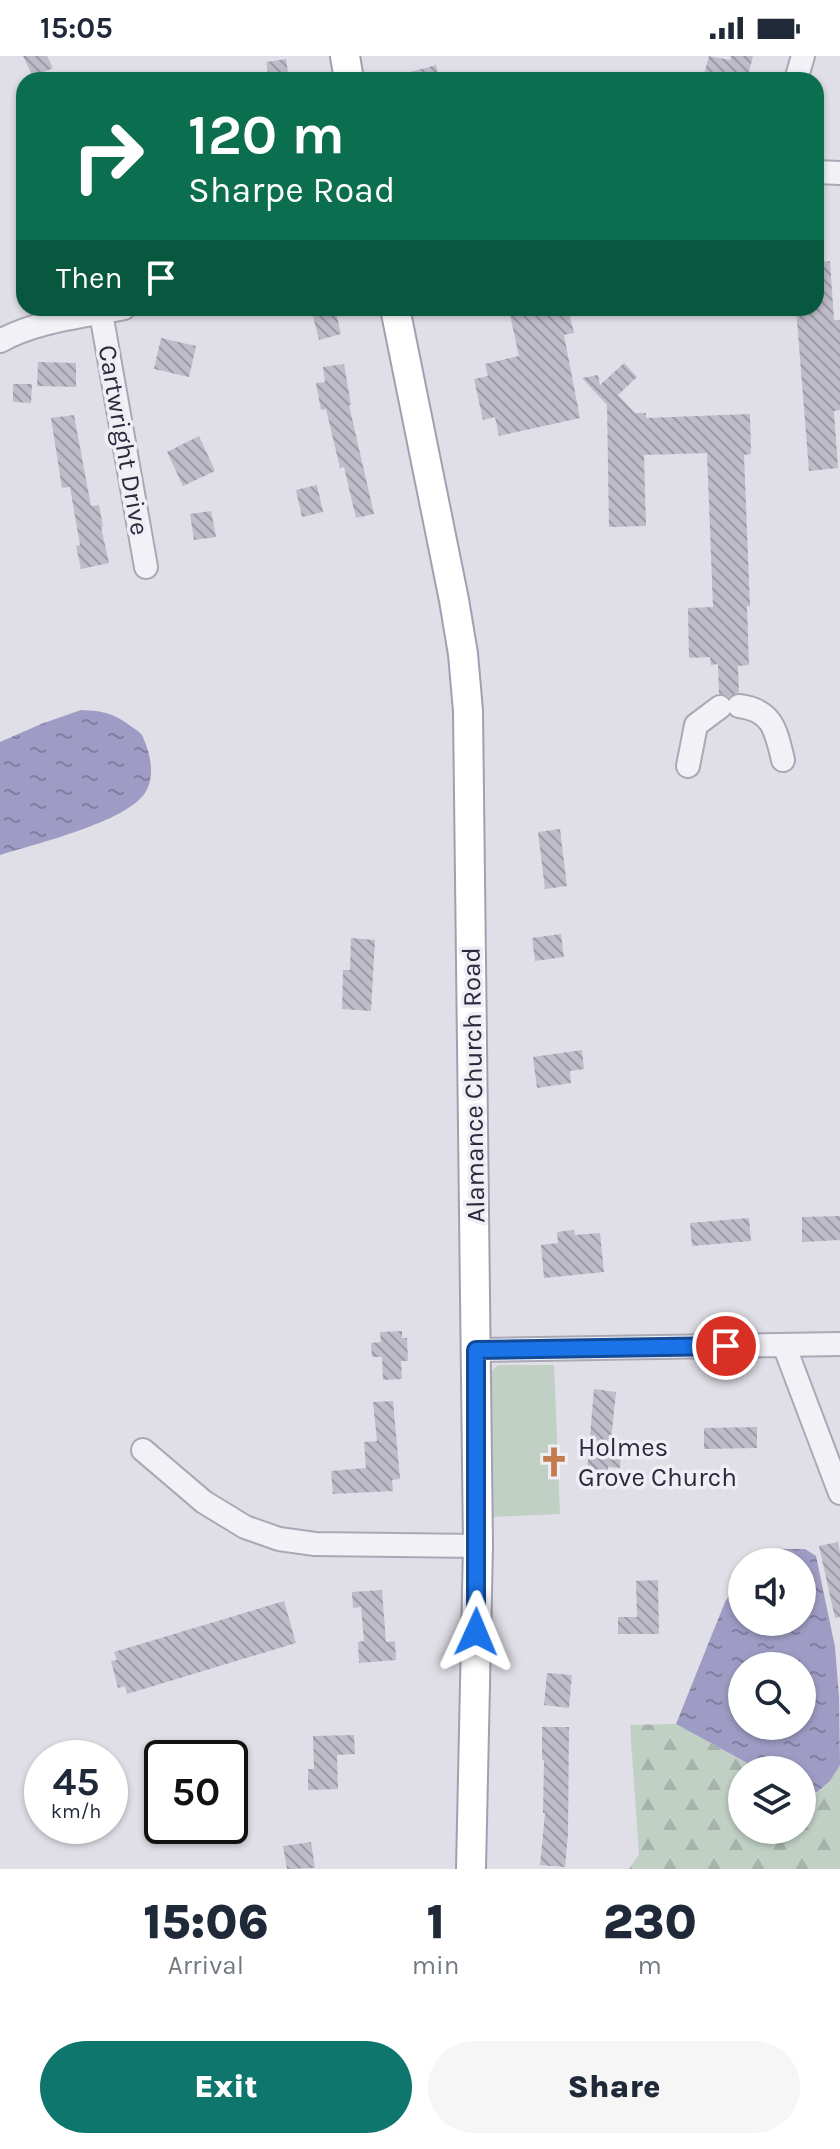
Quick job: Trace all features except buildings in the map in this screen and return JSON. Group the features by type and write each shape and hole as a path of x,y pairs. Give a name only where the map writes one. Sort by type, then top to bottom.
{"main road":[{"name":"Alamance Church Road","path":"397,316 454,600 468,711 478,1546 471,1869"}],"street":[{"path":"0,341 17,331 87,316"},
{"name":"Cartwright Drive","path":"102,316 146,567"},
{"path":"688,766 696,725 730,706 756,708 775,728 783,760"},
{"path":"476,1350 840,1344"},
{"path":"784,1345 840,1493"},
{"path":"143,1450 204,1502 245,1527 279,1539 315,1544 478,1546"}],"green space":[{"path":"498,1365 554,1365 560,1514 491,1517 489,1373"},
{"path":"676,1724 734,1756 728,1756 728,1844 816,1844 816,1794 830,1781 840,1765 840,1869 629,1869 639,1854 630,1725"}],"water":[{"path":"81,710 114,716 141,734 151,766 145,793 135,804 100,822 0,855 0,742"},
{"path":"816,1556 835,1647 840,1765 830,1781 816,1793 816,1756 734,1756 676,1724 728,1597 728,1636 816,1636"}],"place":[{"name":"Holmes Grove Church","path":"554,1462"}],"route":[{"path":"476,1632 476,1350 726,1346"}]}
